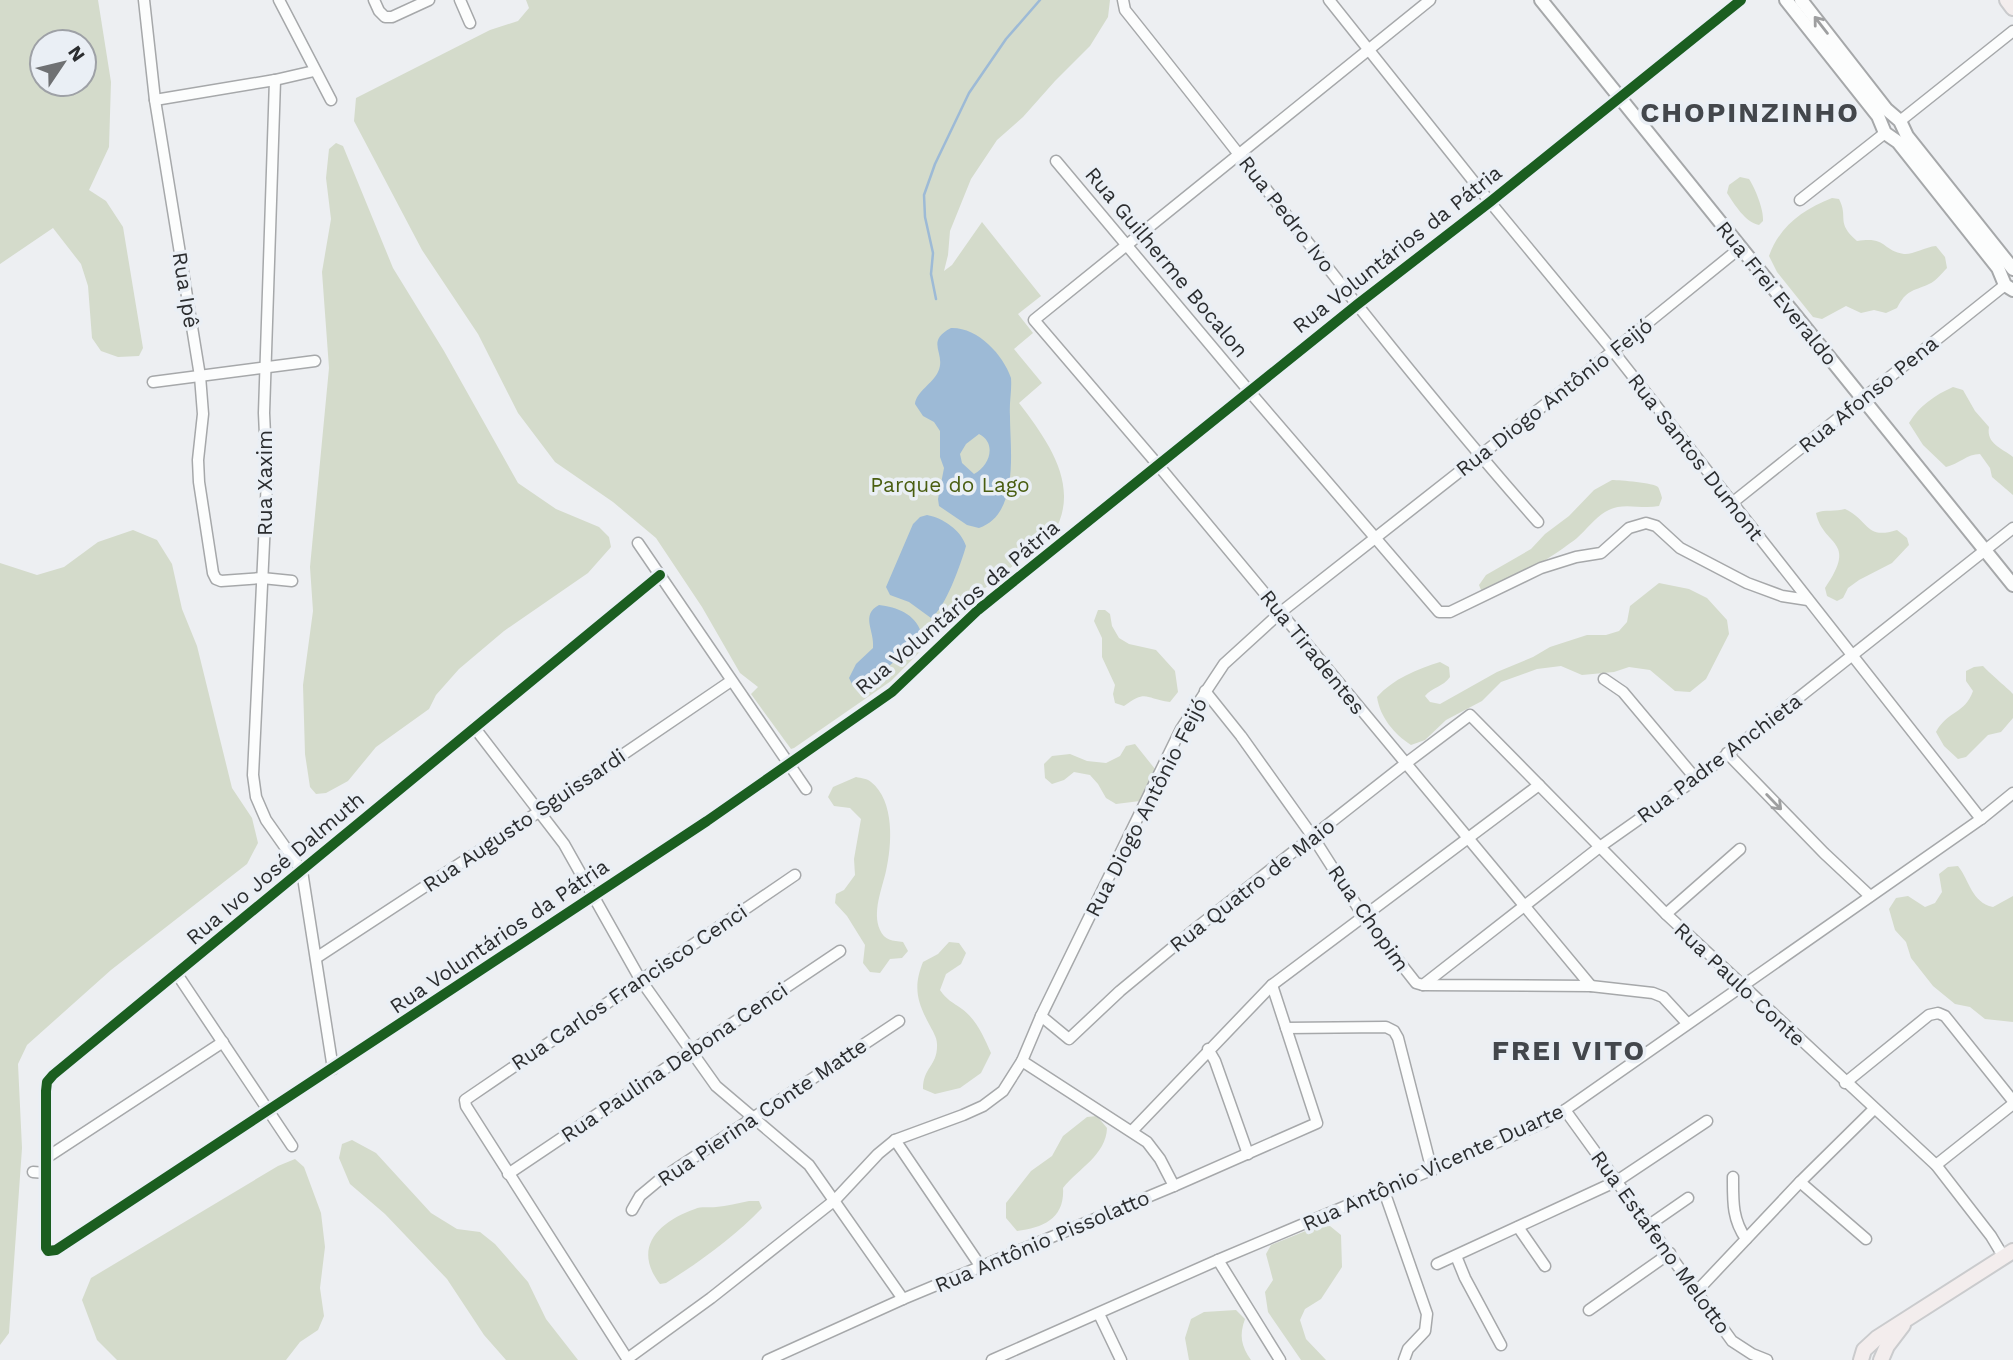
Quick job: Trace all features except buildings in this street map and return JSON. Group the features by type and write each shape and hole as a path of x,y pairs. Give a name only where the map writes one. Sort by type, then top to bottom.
{"main road":[{"path":"2007,0 2013,8"},
{"path":"1864,1353 1911,1316 2008,1253"},
{"path":"1881,1358 1886,1346 1911,1316"},
{"path":"1864,1353 1876,1349 1881,1358"}],"street":[{"name":"Rua Ipê","path":"144,0 155,100 200,376 203,414 198,460 199,482 216,579 262,578"},
{"path":"279,0 331,100"},
{"path":"374,0 379,12 385,17 392,17 429,0"},
{"path":"460,0 470,23"},
{"name":"Rua Pedro Ivo","path":"1123,0 1125,10 1358,304 1480,456 1538,522"},
{"name":"Rua Santos Dumont","path":"1329,0 1613,351 1981,819"},
{"path":"1128,246 1430,0"},
{"name":"Rua Frei Everaldo","path":"1541,0 2013,585"},
{"name":"Rua Voluntários da Pátria","path":"48,1251 56,1250 154,1188 789,764 892,692 978,610 1741,0"},
{"path":"1786,0 1878,116 1892,127"},
{"path":"1801,0 1892,127 2010,281"},
{"path":"1800,200 2013,31"},
{"path":"155,100 314,71"},
{"name":"Rua Xaxim","path":"275,80 264,413 267,479 253,775 256,797 266,820 302,872"},
{"name":"Rua Guilherme Bocalon","path":"1056,161 1439,612 1450,612 1541,568 1576,557 1601,553 1629,528 1646,523 1656,526 1689,553 1747,583 1782,596 1808,600"},
{"name":"Rua Tiradentes","path":"1128,246 1034,320 1281,612 1591,986"},
{"name":"Rua Diogo Antônio Feijó","path":"628,1360 835,1200 878,1154 895,1140 984,1106 1003,1091 1022,1060 1181,729 1224,664 1281,612 1613,351 1740,247"},
{"name":"Rua Afonso Pena","path":"1732,503 2010,281"},
{"path":"153,382 315,361"},
{"name":"Rua Padre Anchieta","path":"1423,985 1601,846 1696,779 2013,528"},
{"path":"638,543 806,789"},
{"name":"Rua Ivo José Dalmuth","path":"48,1251 47,1082 660,575"},
{"path":"262,578 292,581"},
{"path":"1604,679 1623,692 1696,779"},
{"name":"Rua Augusto Sguissardi","path":"316,958 540,811 730,681"},
{"name":"Rua Chopim","path":"1205,691 1241,736 1313,837 1364,917 1416,983 1591,986 1653,993 1663,997 1687,1023"},
{"name":"Rua Quatro de Maio","path":"1041,1016 1069,1039 1120,991 1195,929 1470,716"},
{"name":"Rua Paulo Conte","path":"1470,716 1740,986 1936,1165 1991,1236 2008,1253"},
{"path":"474,727 564,844 640,979 716,1086 809,1165 902,1299"},
{"path":"1727,753 1824,853 1870,896"},
{"path":"1132,1131 1272,985 1539,785"},
{"name":"Rua Antônio Vicente Duarte","path":"992,1360 1006,1357 1218,1260 1545,1122 1981,819 2013,793"},
{"path":"1666,914 1740,849"},
{"path":"302,872 333,1069"},
{"name":"Rua Carlos Francisco Cenci","path":"508,1174 466,1106 465,1100 795,875"},
{"name":"Rua Paulina Debona Cenci","path":"508,1174 840,951"},
{"path":"177,974 292,1146"},
{"path":"1272,985 1286,1028 1386,1027 1394,1031 1432,1171"},
{"path":"1845,1083 1929,1015 1938,1013 1945,1016 2013,1103 1936,1165"},
{"name":"Rua Pierina Conte Matte","path":"632,1210 640,1196 657,1181 899,1021"},
{"name":"Rua Antônio Pissolatto","path":"768,1360 902,1299 1174,1186 1317,1123 1286,1028"},
{"path":"46,1158 223,1042"},
{"path":"1208,1049 1215,1061 1248,1154"},
{"path":"1022,1060 1147,1142 1160,1159 1174,1186"},
{"path":"1697,1291 1800,1182 1874,1109"},
{"name":"Rua Estafeno Melotto","path":"1565,1110 1732,1341 1767,1360"},
{"path":"1437,1264 1617,1181 1707,1121"},
{"path":"895,1140 981,1267"},
{"path":"33,1172 46,1173"},
{"path":"508,1174 628,1360"},
{"path":"1733,1177 1734,1214 1746,1239"},
{"path":"1800,1182 1866,1239"},
{"path":"1384,1191 1427,1314 1425,1331 1408,1349 1404,1360"},
{"path":"1649,1226 1688,1198"},
{"path":"1518,1227 1545,1266"},
{"path":"1589,1310 1670,1253"},
{"path":"1456,1256 1501,1345"},
{"path":"1218,1260 1280,1360"},
{"path":"1099,1314 1121,1360"}],"green space":[{"path":"0,0 98,0 111,82 109,147 89,190 106,201 123,227 143,348 139,356 118,357 101,351 92,338 88,286 81,264 53,228 0,264"},
{"name":"Parque do Lago","path":"526,0 1110,0 1108,17 1090,46 1023,117 997,140 971,179 950,231 944,271 952,265 982,222 1041,296 1018,314 1033,333 1014,349 1042,383 1019,403 1041,433 1058,465 1064,499 1061,516 1053,534 975,596 891,681 794,748 791,749 751,694 758,687 740,673 702,607 656,538 613,502 555,462 518,413 478,334 422,250 354,121 356,98 490,30 518,21 529,8"},
{"path":"336,143 343,146 393,268 444,351 518,483 556,509 599,527 609,537 611,547 588,573 504,631 459,669 436,695 429,709 376,747 348,781 326,793 316,794 310,787 305,754 303,685 313,611 310,567 329,368 322,272 331,219 326,178 329,149"},
{"path":"1740,177 1749,179 1761,205 1763,221 1759,225 1745,217 1727,193 1729,185"},
{"path":"1832,198 1839,199 1846,229 1857,241 1874,240 1904,254 1936,246 1945,257 1947,268 1934,281 1910,292 1897,308 1886,313 1874,310 1861,313 1846,306 1822,319 1813,317 1777,272 1769,256 1779,236 1793,220"},
{"path":"1953,387 1963,390 1975,411 1989,427 1992,442 2013,457 2013,495 1992,477 1990,468 1980,454 1946,467 1923,445 1909,423 1928,402"},
{"path":"1612,480 1658,487 1662,498 1659,506 1625,506 1611,509 1544,561 1503,584 1481,590 1479,585 1486,575 1531,549 1594,490"},
{"path":"1845,509 1873,531 1879,533 1897,530 1907,538 1909,545 1892,563 1859,580 1837,601 1827,596 1825,588 1835,572 1839,552 1820,524 1816,513"},
{"path":"133,530 157,540 172,564 182,609 197,646 232,788 252,818 258,843 247,864 111,970 27,1045 18,1064 22,1148 9,1333 0,1345 0,563 37,575 64,567 98,542"},
{"path":"1659,583 1689,589 1707,598 1727,620 1729,634 1706,679 1690,692 1675,691 1650,670 1629,667 1614,672 1582,675 1561,666 1537,669 1501,682 1482,701 1446,720 1425,740 1411,745 1399,736 1381,711 1377,697 1383,691 1406,675 1431,665 1440,662 1449,667 1450,677 1425,696 1430,702 1440,704 1497,672 1550,647 1587,635 1606,635 1619,631 1627,622 1630,606"},
{"path":"1098,610 1105,610 1110,614 1112,626 1119,638 1129,644 1156,650 1175,671 1178,692 1170,702 1142,696 1124,706 1115,703 1115,685 1102,657 1102,638 1094,621"},
{"path":"1983,666 2013,694 2013,718 2001,732 1988,735 1966,757 1958,759 1944,746 1936,732 1945,720 1970,699 1973,691 1966,681 1966,671"},
{"path":"1135,744 1155,769 1148,790 1140,801 1116,804 1106,798 1090,775 1074,772 1064,780 1052,784 1045,778 1044,764 1052,756 1070,754 1087,761 1106,763 1120,756 1126,746"},
{"path":"856,777 870,781 879,790 890,824 890,849 878,900 880,930 886,938 903,942 908,951 902,958 890,959 880,973 870,972 863,963 865,945 847,916 835,903 836,894 844,890 855,875 854,859 861,819 850,808 834,806 828,797 833,787"},
{"path":"1958,866 1980,901 1993,907 2013,896 2013,1022 1985,1019 1970,1007 1955,1004 1933,986 1911,958 1906,942 1895,930 1889,909 1896,898 1908,896 1925,907 1935,903 1942,892 1939,874 1948,867"},
{"path":"949,942 959,943 966,953 961,964 946,974 940,990 971,1018 991,1053 981,1073 960,1088 935,1094 923,1089 937,1044 919,1001 917,987 923,962 938,954"},
{"path":"1097,1116 1107,1128 1102,1146 1063,1188 1063,1198 1056,1214 1044,1224 1017,1231 1006,1218 1006,1203 1031,1171 1052,1156 1063,1136 1087,1117"},
{"path":"352,1140 376,1153 431,1213 457,1229 480,1232 495,1244 528,1282 546,1319 578,1360 506,1360 484,1335 447,1279 385,1214 350,1184 339,1158 342,1144"},
{"path":"295,1159 304,1167 321,1213 325,1247 320,1288 324,1316 318,1330 300,1342 286,1360 117,1360 97,1340 82,1300 91,1278 278,1166"},
{"path":"759,1201 762,1208 740,1229 692,1266 660,1284 648,1259 653,1238 660,1229 682,1214 697,1208"},
{"path":"1330,1226 1341,1235 1342,1267 1321,1299 1305,1309 1300,1320 1306,1339 1326,1360 1301,1360 1268,1312 1265,1292 1273,1280 1266,1254 1271,1245 1313,1228"},
{"path":"1236,1310 1245,1319 1242,1340 1251,1360 1189,1360 1185,1338 1191,1319 1204,1312"}],"water":[{"path":"951,328 961,329 979,337 995,351 1011,378 1011,462 1007,495 992,521 979,528 967,525 939,506 944,468 940,457 940,431 934,422 923,416 915,404 918,395 938,372 940,359 937,343 943,333","holes":["979,434 985,438 990,449 989,454 984,466 974,474 962,463 960,454 966,444"]},
{"path":"927,515 951,526 966,546 947,596 931,618 909,602 890,595 886,587 913,524 920,517"},
{"path":"879,605 904,612 914,620 921,632 910,647 890,665 869,680 853,686 849,678 856,664 873,648 869,619 873,609"}],"waterway":[{"path":"936,299 931,274 933,253 925,217 924,195 935,164 969,93 1006,39 1040,0"}],"cycle path":[{"path":"660,575 53,1075 47,1082 46,1091 48,1251 56,1250 707,821 892,692 978,610 1741,0"}],"district":[{"name":"CHOPINZINHO","path":"1750,112"},
{"name":"FREI VITO","path":"1569,1050"}]}
